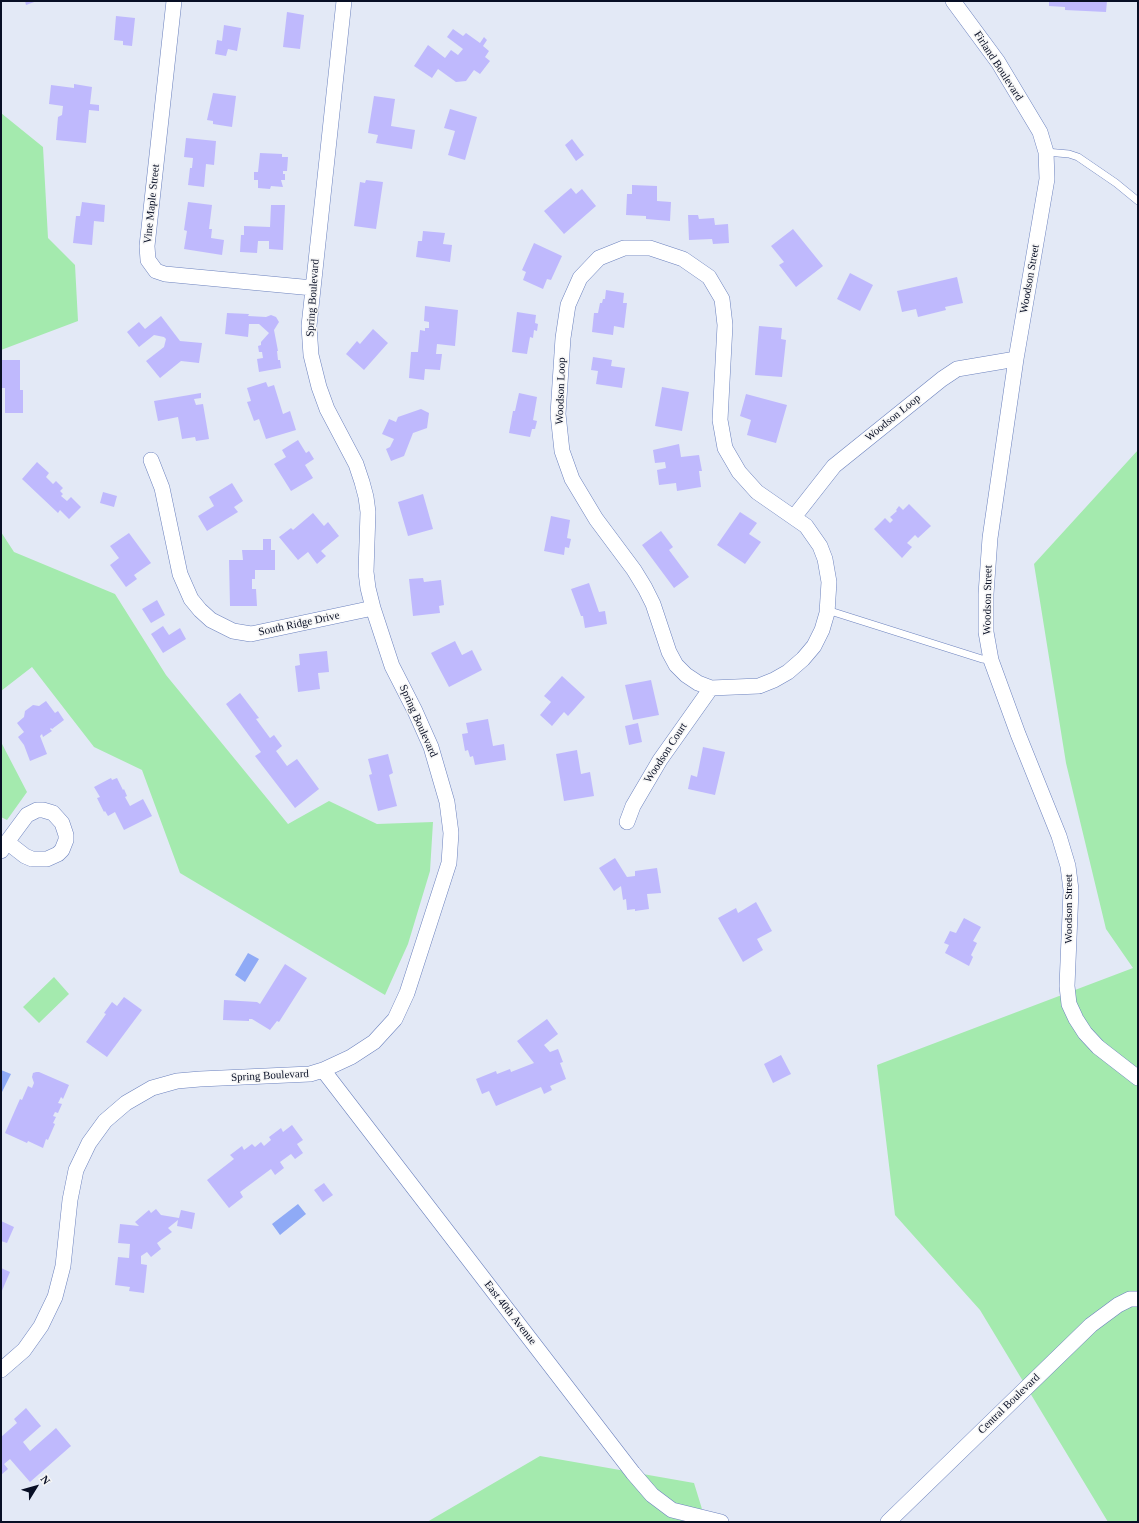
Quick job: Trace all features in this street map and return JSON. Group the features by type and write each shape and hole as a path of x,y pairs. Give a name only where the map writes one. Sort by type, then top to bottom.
{"street":[{"name":"Vine Maple Street","path":"174,1 147,246 148,260 156,271 165,274 312,288"},
{"name":"Spring Boulevard","path":"1,1370 24,1350 41,1326 55,1297 63,1266 70,1200 76,1170 89,1143 105,1121 126,1103 152,1088 178,1081 310,1074 323,1070 351,1057 374,1042 395,1019 407,993 449,863 451,833 447,802 431,747 416,711 392,666 368,588 366,572 368,512 366,496 356,464 329,414 319,387 311,355 309,326 312,288 344,1"},
{"name":"Firland Boulevard","path":"953,1 998,62 1040,132"},
{"name":"Woodson Street","path":"1040,132 1046,152 1048,179 1016,360 990,538 986,594 986,632 991,660 1018,734 1059,836 1068,866 1071,890 1067,986 1069,1004 1085,1033 1098,1047 1138,1078"},
{"name":"Woodson Loop","path":"624,248 650,248 683,259 709,277 722,299 725,325 720,420 725,448 739,472 757,492 794,516 806,526 820,546 825,559 829,582 827,610 822,630 814,646 803,659 788,672 759,686 711,688 698,683 686,675 676,665 669,652 646,588 596,519 572,479 562,451 558,414 568,306 580,278 599,258 624,248"},
{"name":"Woodson Loop","path":"794,516 834,466 942,379 958,370 1016,360"},
{"name":"South Ridge Drive","path":"151,460 162,488 180,574 191,599 211,620 233,631 251,634 373,608"},
{"name":"Woodson Court","path":"627,822 633,806 660,760 711,688"},
{"name":"East 40th Avenue","path":"323,1070 633,1474 647,1490 672,1510 721,1522"},
{"name":"Central Boulevard","path":"888,1522 1091,1325 1118,1305 1130,1300 1138,1299"}],"lane":[{"path":"1046,152 1069,154 1078,157 1116,183 1138,201"},
{"path":"827,610 982,659 991,660"}],"green space":[{"path":"1,113 43,147 48,238 75,265 78,321 1,350"},
{"path":"1138,450 1138,1522 1108,1522 980,1310 895,1215 877,1065 1133,968 1106,929 1066,763 1034,564"},
{"path":"1,532 14,552 115,594 166,675 288,824 329,801 377,824 433,822 430,871 408,944 385,995 180,873 142,770 94,747 32,667 1,691"},
{"path":"1,742 27,792 7,820 1,817"},
{"path":"54,977 69,994 39,1023 23,1007"},
{"path":"540,1456 694,1483 706,1522 427,1522"}],"water":[{"path":"248,953 259,959 245,982 235,975"},
{"path":"1,1070 11,1074 2,1092 1,1092"},
{"path":"298,1204 306,1214 280,1235 272,1224"}],"building":[{"path":"25,1 37,1 26,5"},
{"path":"1049,1 1107,1 1106,12 1065,10 1065,7 1049,6"},
{"path":"287,12 304,15 300,49 283,47"},
{"path":"116,16 135,18 132,46 123,45 123,41 114,40"},
{"path":"224,25 241,28 237,51 228,49 226,56 215,54 217,40 222,41"},
{"path":"453,29 463,36 466,33 480,43 484,37 487,40 483,46 489,51 485,57 490,61 480,74 474,70 466,81 456,82 438,69 432,78 414,66 428,45 445,58 451,50 458,55 463,49 447,37"},
{"path":"74,84 92,87 90,104 99,105 99,111 89,110 86,143 56,140 58,117 62,115 63,106 49,104 51,85 74,88"},
{"path":"213,93 236,96 232,127 213,124 213,121 207,120"},
{"path":"374,96 395,99 391,126 415,130 412,149 376,143 378,135 368,133"},
{"path":"450,109 477,117 465,160 448,155 455,131 444,128"},
{"path":"186,138 216,141 214,165 206,164 204,187 188,185 193,158 184,157"},
{"path":"572,139 584,155 576,161 565,145"},
{"path":"260,153 282,154 282,157 288,157 287,171 283,171 283,174 285,174 285,180 281,180 283,187 271,186 270,189 258,188 258,180 254,180 254,172 258,172"},
{"path":"366,180 383,182 376,229 354,226 360,182 365,183"},
{"path":"632,185 657,186 657,201 671,202 670,221 646,219 646,216 626,215 627,194 632,194"},
{"path":"571,188 576,194 582,189 596,206 564,234 544,211"},
{"path":"82,202 105,205 104,222 94,221 92,245 73,243 76,216 80,216"},
{"path":"188,202 212,205 209,229 212,229 211,238 224,240 222,255 184,249 187,231 184,230"},
{"path":"271,205 285,205 283,250 269,249 269,241 258,241 257,253 240,252 241,235 244,235 244,226 270,227"},
{"path":"688,215 698,215 699,219 714,218 715,225 728,224 729,243 713,244 712,239 689,240"},
{"path":"793,229 823,266 796,287 779,265 784,262 771,246"},
{"path":"423,231 445,233 443,244 452,245 450,262 416,257 418,241 422,241"},
{"path":"534,243 562,256 551,280 547,279 543,289 523,280 526,272 522,270"},
{"path":"850,273 873,285 860,311 837,299"},
{"path":"957,277 963,303 945,307 946,310 918,317 916,309 902,312 897,291"},
{"path":"606,290 624,293 623,303 627,303 624,328 614,326 613,335 592,332 594,313 598,313 600,303 602,303 603,299 605,299"},
{"path":"425,306 458,310 455,346 437,344 436,354 442,354 440,370 425,369 424,380 409,378 411,352 418,352 420,330 425,331 425,328 429,328 429,322 424,321"},
{"path":"517,312 536,315 535,323 538,324 537,331 534,330 533,338 530,337 527,354 512,352"},
{"path":"227,313 249,314 248,316 266,317 271,315 276,317 279,322 274,330 278,360 280,360 281,368 259,372 257,359 263,358 262,352 259,352 258,346 261,345 261,342 269,333 259,324 249,324 248,337 225,334"},
{"path":"161,316 180,341 202,343 199,363 181,361 160,378 146,361 164,347 166,339 164,337 154,335 139,347 127,332 139,322 145,329"},
{"path":"759,326 782,328 781,339 786,340 782,377 755,375"},
{"path":"373,329 388,343 364,370 346,354 357,341 360,344"},
{"path":"593,357 612,360 611,366 625,368 622,388 596,384 598,371 591,370"},
{"path":"1,360 20,360 20,390 23,390 23,413 5,413 5,388 1,388"},
{"path":"266,382 268,387 274,385 283,414 290,411 296,430 266,439 259,419 254,421 247,402 251,401 247,388"},
{"path":"662,387 689,392 682,431 655,426"},
{"path":"201,393 201,398 194,399 196,405 203,404 209,439 196,441 195,437 182,439 178,417 158,421 154,401"},
{"path":"519,393 537,397 533,420 537,421 535,429 532,429 530,437 509,433 513,411 515,411"},
{"path":"746,394 787,405 776,443 747,435 751,420 740,416"},
{"path":"421,409 429,413 427,428 413,433 404,456 391,461 386,449 390,447 394,439 382,434 389,419 396,422 398,417"},
{"path":"298,440 306,453 309,451 314,459 305,465 313,478 291,491 274,464 286,457 282,450"},
{"path":"679,444 681,457 699,455 702,471 699,471 701,487 677,491 676,483 659,485 657,470 666,468 665,462 655,463 653,450"},
{"path":"37,462 49,473 46,477 53,484 56,481 63,488 60,491 63,494 61,496 67,501 71,497 81,507 69,519 60,510 58,513 22,479"},
{"path":"232,483 243,501 234,507 238,512 207,531 198,516 214,506 209,497"},
{"path":"103,492 117,496 114,507 100,503"},
{"path":"423,494 433,529 408,536 398,502"},
{"path":"909,504 931,526 918,538 915,535 907,543 912,547 902,558 874,529 885,518 890,523 893,520 890,517 897,511 896,510 899,506 903,510"},
{"path":"740,512 757,523 749,534 761,542 745,564 717,545"},
{"path":"313,513 324,526 328,522 339,536 321,551 326,556 317,564 308,552 298,560 279,537 291,528 293,530"},
{"path":"551,516 570,520 567,538 571,539 569,548 565,547 564,555 544,551"},
{"path":"661,531 673,547 669,550 689,577 674,588 642,545"},
{"path":"129,533 151,563 134,575 137,579 126,587 110,565 119,558 110,546"},
{"path":"263,539 271,539 271,550 275,550 275,570 255,570 255,579 252,579 252,589 256,589 257,606 230,606 229,560 243,560 242,550 263,550"},
{"path":"423,578 424,582 441,580 444,605 439,606 440,613 413,616 409,579"},
{"path":"589,583 599,612 605,611 607,624 585,628 583,616 581,616 571,589"},
{"path":"157,600 165,615 151,623 142,609"},
{"path":"163,626 169,635 180,628 186,639 163,653 151,634"},
{"path":"455,641 462,655 472,650 482,670 449,687 431,653"},
{"path":"327,651 329,672 318,673 320,689 298,692 295,666 300,665 299,654"},
{"path":"562,676 585,697 568,716 564,712 552,726 540,715 551,702 544,696"},
{"path":"651,680 659,715 633,720 625,685"},
{"path":"240,693 259,718 256,719 270,738 274,735 282,746 276,751 287,766 297,759 319,789 295,808 255,756 261,752 226,704"},
{"path":"46,701 55,713 58,711 64,720 52,729 51,728 50,729 52,731 43,737 42,734 40,736 47,754 30,761 24,745 18,737 24,732 17,723 24,717 25,711 33,705 39,706"},
{"path":"488,719 493,746 504,744 506,760 475,765 473,756 470,757 468,750 465,751 462,734 468,733 466,723"},
{"path":"638,723 642,742 629,745 625,726"},
{"path":"703,747 725,752 715,795 688,789 691,775 697,777"},
{"path":"577,750 581,774 590,772 594,796 564,801 556,754"},
{"path":"388,754 393,773 389,775 397,806 378,811 369,775 372,774 368,759"},
{"path":"111,778 112,780 117,778 123,790 124,789 127,796 125,797 130,806 143,799 152,816 124,830 115,812 108,816 105,811 104,812 97,798 100,797 94,787"},
{"path":"615,858 627,877 635,876 635,871 657,868 661,893 647,894 649,909 635,911 635,909 627,910 626,899 623,900 621,886 614,891 599,868"},
{"path":"756,902 772,931 757,939 763,950 743,962 718,918 736,908 738,913"},
{"path":"964,918 981,927 973,941 977,943 971,955 973,957 969,966 945,953 949,945 944,943 950,931 956,933"},
{"path":"285,964 307,978 279,1022 277,1021 270,1030 252,1019 249,1019 249,1021 223,1020 224,1000 257,1002 260,1004"},
{"path":"124,997 142,1010 107,1057 86,1042 106,1014 104,1013 112,1002 117,1006"},
{"path":"547,1019 558,1034 544,1045 550,1052 558,1049 563,1062 560,1063 566,1079 550,1086 552,1090 544,1094 541,1087 496,1106 489,1091 482,1094 476,1079 496,1071 497,1074 510,1069 511,1072 534,1063 517,1041"},
{"path":"781,1055 791,1074 773,1083 764,1064"},
{"path":"36,1072 69,1085 63,1099 61,1097 58,1103 62,1104 58,1113 55,1112 53,1116 56,1117 53,1123 55,1124 48,1140 46,1139 43,1148 28,1141 27,1143 5,1133 20,1099 22,1100 28,1086 32,1088 34,1083 32,1077 33,1073"},
{"path":"292,1125 303,1140 297,1144 303,1153 295,1159 291,1154 280,1162 284,1168 275,1175 271,1169 240,1192 243,1197 229,1208 207,1180 234,1159 230,1155 242,1146 244,1150 252,1144 255,1147 261,1142 264,1146 271,1140 269,1137 281,1128 283,1132"},
{"path":"324,1183 333,1195 323,1202 314,1190"},
{"path":"156,1209 161,1215 179,1218 181,1210 195,1213 192,1229 177,1226 178,1220 168,1228 172,1232 157,1243 161,1249 151,1257 147,1252 141,1256 141,1264 147,1265 144,1293 129,1291 130,1287 115,1285 118,1257 129,1258 130,1244 118,1243 120,1224 139,1226 135,1222 149,1210 151,1213"},
{"path":"1,1221 14,1227 7,1243 1,1241"},
{"path":"1,1268 10,1272 1,1293"},
{"path":"26,1408 41,1426 23,1442 30,1451 56,1428 71,1446 30,1482 10,1459 4,1464 8,1469 1,1475 1,1437 17,1423 14,1419"}]}
